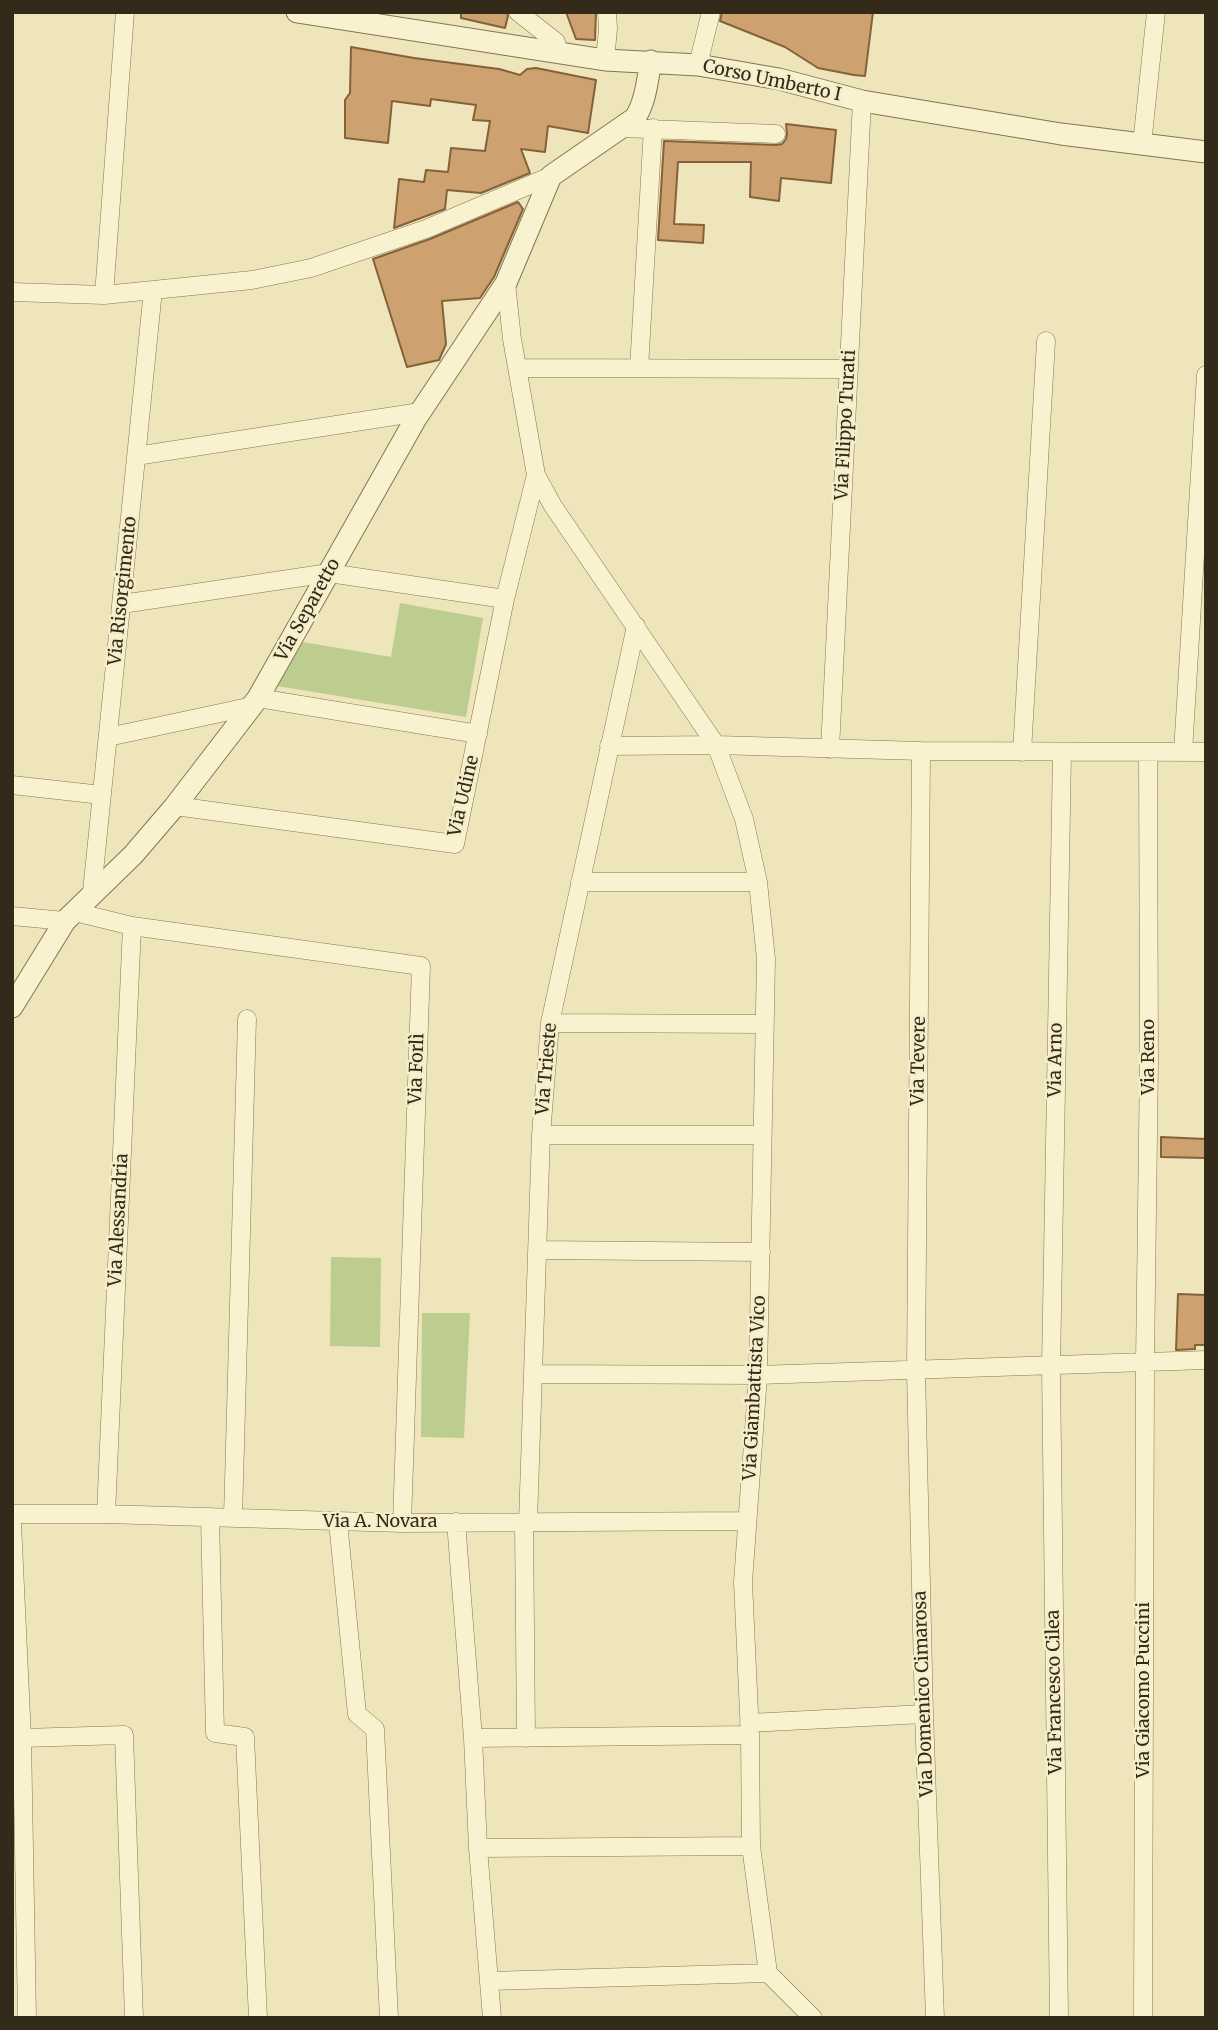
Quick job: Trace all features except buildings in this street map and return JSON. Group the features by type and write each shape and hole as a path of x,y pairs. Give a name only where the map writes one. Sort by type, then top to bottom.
{"street":[{"path":"104,295 125,12"},
{"name":"Corso Umberto I","path":"297,12 605,60 698,65 779,79 862,102 1061,134 1206,152"},
{"path":"517,12 556,42 559,53"},
{"path":"605,60 607,12"},
{"path":"698,65 711,12"},
{"path":"1142,144 1156,12"},
{"path":"12,292 104,295 252,280 311,268 425,229 551,176 622,128 635,118 640,109 651,61"},
{"name":"Via Filippo Turati","path":"830,749 862,102"},
{"path":"622,128 776,134"},
{"path":"639,368 653,128"},
{"name":"Via Separetto","path":"12,1007 18,988 70,916 133,855 256,702 420,412 506,283 551,176"},
{"path":"506,283 512,339 536,475"},
{"name":"Via Risorgimento","path":"92,892 153,290"},
{"path":"1022,752 1046,341"},
{"path":"524,368 849,369"},
{"path":"1183,752 1200,545 1206,375"},
{"path":"136,456 420,412"},
{"name":"Via Udine","path":"175,806 455,844 505,599 536,475"},
{"name":"Via Giambattista Vico","path":"536,475 553,506 716,745 744,819 758,882 766,959 761,1252 758,1375 743,1582 751,1846 768,1973"},
{"path":"122,604 328,573 505,599"},
{"name":"Via Trieste","path":"526,1738 526,1522 541,1135 550,1023 636,626"},
{"path":"108,737 256,702 478,734"},
{"path":"609,746 1206,752"},
{"name":"Via Tevere","path":"916,1371 921,751"},
{"name":"Via Arno","path":"1051,1367 1062,752"},
{"name":"Via Reno","path":"1144,1362 1149,1060 1148,753"},
{"path":"12,785 102,795"},
{"path":"580,882 758,882"},
{"name":"Via Forlì","path":"12,916 70,916 421,966 402,1523"},
{"name":"Via Alessandria","path":"106,1514 132,926"},
{"path":"233,1517 247,1019"},
{"path":"550,1023 764,1024"},
{"path":"541,1135 762,1135"},
{"path":"538,1250 761,1252"},
{"path":"533,1374 758,1375 1206,1360"},
{"name":"Via Giacomo Puccini","path":"1143,2018 1144,1362"},
{"name":"Via Francesco Cilea","path":"1051,1367 1059,2018"},
{"name":"Via Domenico Cimarosa","path":"916,1371 935,2018"},
{"name":"Via A. Novara","path":"12,1514 106,1514 402,1523 747,1521"},
{"path":"210,1517 215,1733 245,1737 258,2018"},
{"path":"338,1522 357,1714 375,1729 389,2018"},
{"path":"456,1522 492,2018"},
{"path":"12,1523 22,1738 27,2018"},
{"path":"473,1738 749,1729 924,1714"},
{"path":"22,1738 124,1735 134,2018"},
{"path":"478,1848 751,1846"},
{"path":"489,1981 768,1973 813,2018"}],"green space":[{"path":"400,603 483,618 466,717 277,686 303,642 391,657"},
{"path":"331,1257 381,1258 380,1347 330,1346"},
{"path":"422,1313 470,1313 464,1438 421,1437"}]}
